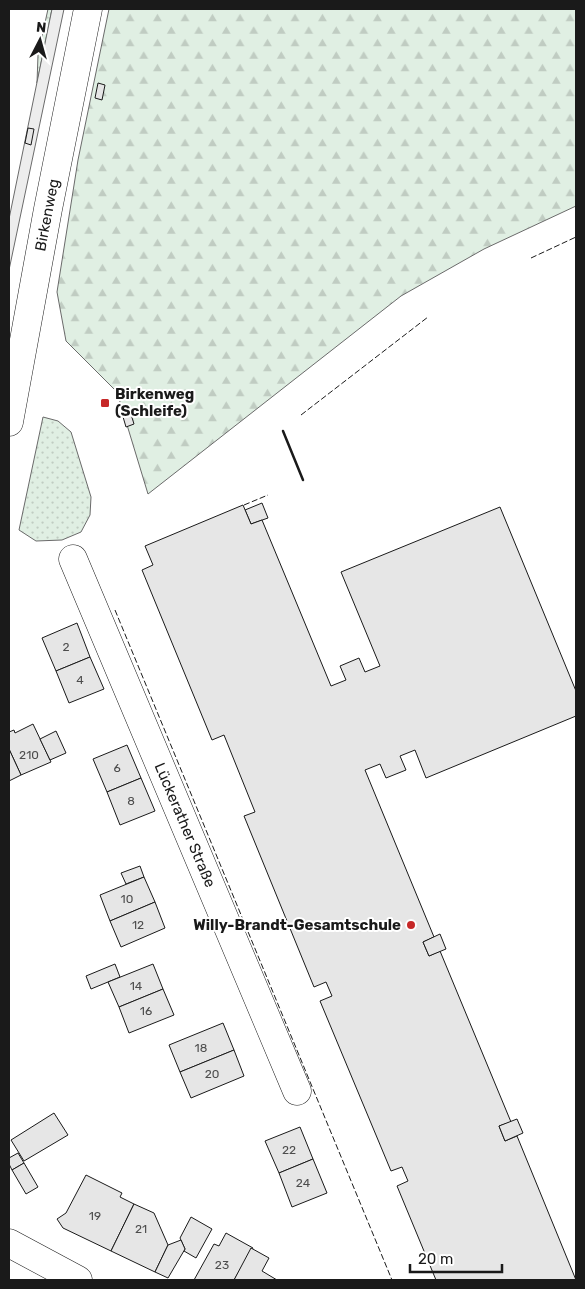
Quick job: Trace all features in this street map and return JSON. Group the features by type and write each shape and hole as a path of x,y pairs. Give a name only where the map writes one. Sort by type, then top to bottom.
{"street":[{"name":"Birkenweg","path":"9,422 48,208 88,9"},
{"name":"Lückerather Straße","path":"74,559 297,1091"},
{"path":"9,1243 78,1280"}],"green space":[{"path":"48,9 52,9 37,83 38,55"},
{"path":"109,9 576,9 576,206 484,249 401,296 148,494 117,392 66,341 57,292 78,160"},
{"path":"43,417 58,421 71,432 91,497 90,515 81,532 62,540 36,541 19,530"}],"shaded area":[{"path":"52,9 64,9 9,270 9,219"}],"building":[{"path":"98,83 105,85 102,100 95,98"},
{"path":"28,128 34,129 31,145 25,143"},
{"path":"129,408 134,424 126,427 121,410"},
{"path":"262,503 268,518 251,524 245,510"},
{"path":"243,505 251,524 262,520 331,686 346,680 340,666 359,658 365,672 380,666 341,572 500,507 576,691 576,716 426,778 415,750 400,756 406,770 386,778 380,764 365,770 434,937 423,942 429,956 440,951 511,1122 499,1126 505,1141 517,1136 576,1280 436,1280 397,1186 408,1181 402,1167 391,1171 320,1001 332,996 326,982 314,987 244,816 255,812 224,735 212,740 142,570 153,565 145,546"},
{"path":"77,623 90,657 56,671 42,638"},
{"path":"90,657 104,689 69,703 56,671"},
{"path":"33,724 51,762 21,775 9,749 9,732 14,730 15,733"},
{"path":"56,731 66,753 50,760 40,739"},
{"path":"127,745 141,778 107,792 93,759"},
{"path":"9,749 21,775 9,781"},
{"path":"141,778 155,811 120,825 107,792"},
{"path":"140,866 144,877 126,884 121,873"},
{"path":"144,877 155,902 110,921 100,895"},
{"path":"155,902 165,928 121,947 110,921"},
{"path":"440,934 446,949 429,956 423,942"},
{"path":"115,964 120,977 91,989 86,976"},
{"path":"153,964 163,989 119,1007 108,982"},
{"path":"163,989 174,1015 129,1033 119,1007"},
{"path":"223,1023 234,1050 180,1072 169,1045"},
{"path":"234,1050 244,1076 191,1098 180,1072"},
{"path":"54,1113 68,1135 24,1161 11,1140"},
{"path":"517,1119 523,1133 505,1141 499,1126"},
{"path":"300,1127 313,1159 279,1173 265,1141"},
{"path":"18,1153 24,1163 12,1170 9,1158"},
{"path":"313,1159 327,1193 292,1207 279,1173"},
{"path":"24,1163 38,1187 26,1194 12,1170"},
{"path":"86,1175 122,1193 120,1197 134,1204 111,1251 63,1228 57,1219 66,1213"},
{"path":"134,1204 154,1213 168,1245 155,1272 111,1251"},
{"path":"191,1217 212,1229 196,1258 184,1251 185,1249 180,1238"},
{"path":"226,1233 253,1248 234,1280 194,1280 214,1244 219,1246"},
{"path":"181,1240 185,1249 168,1278 155,1272 168,1245"},
{"path":"251,1248 269,1258 262,1271 277,1280 234,1280"}],"fence":[{"path":"531,258 576,237"},
{"path":"301,415 428,317"},
{"path":"244,505 268,495"},
{"path":"115,610 392,1280"}],"wall":[{"path":"283,431 303,480"}],"place":[{"name":"Birkenweg (Schleife)","path":"105,403"},
{"name":"Willy-Brandt-Gesamtschule","path":"411,925"}]}
